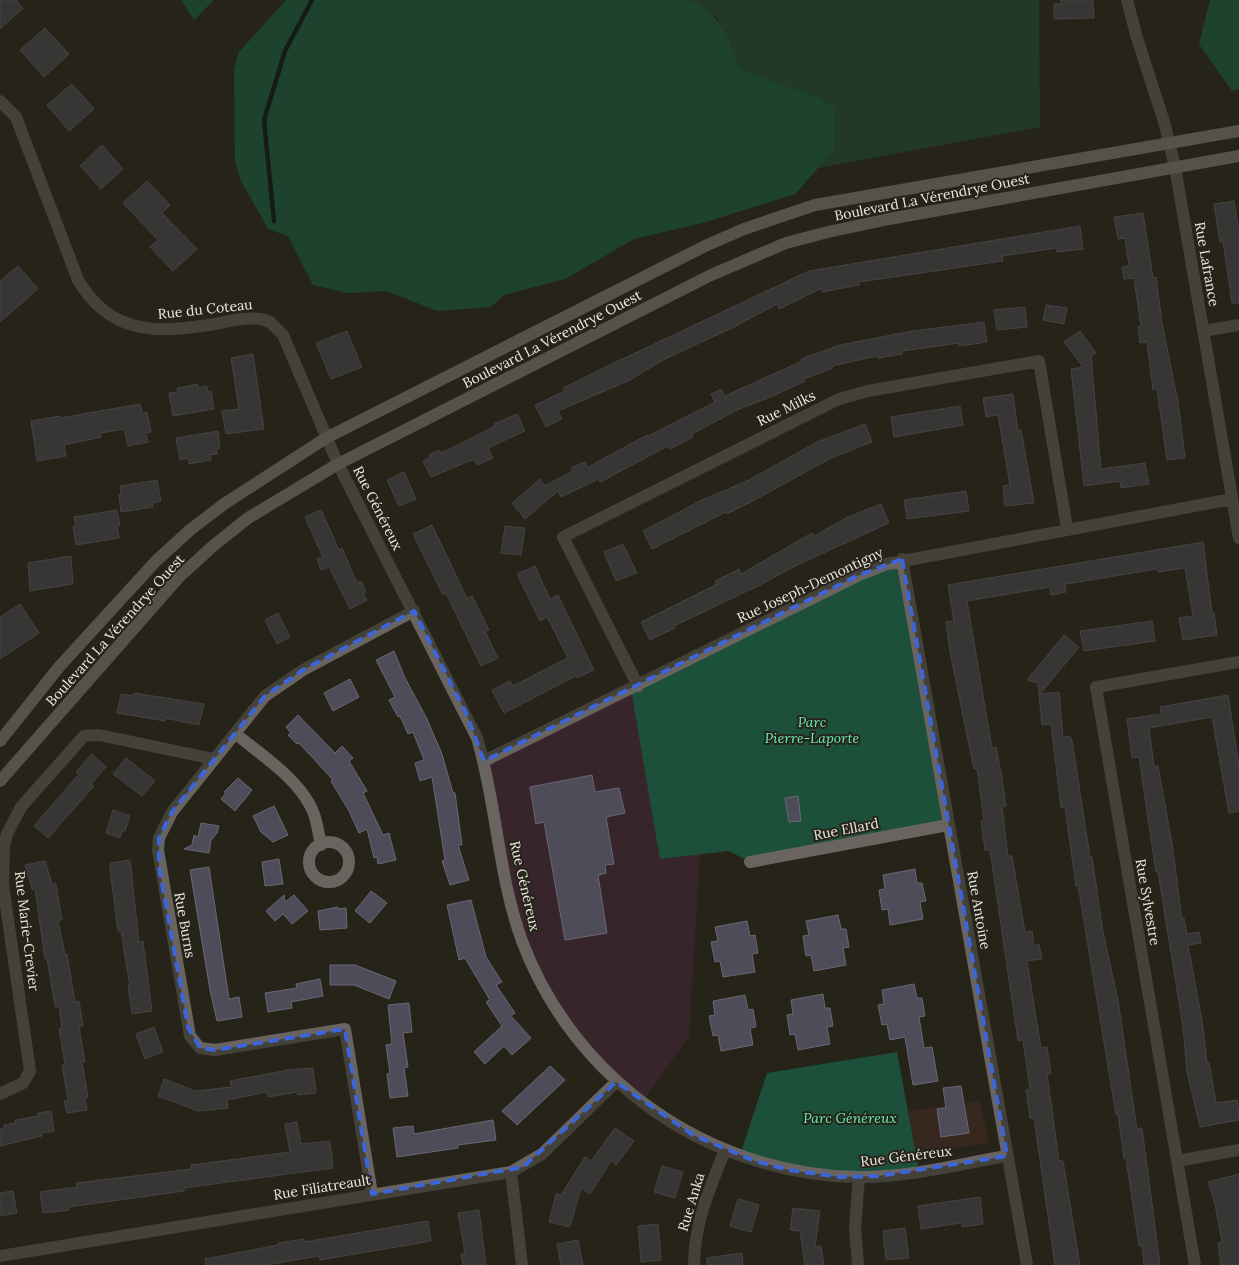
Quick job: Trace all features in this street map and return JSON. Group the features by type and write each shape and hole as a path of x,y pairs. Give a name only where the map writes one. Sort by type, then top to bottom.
{"main road":[{"name":"Boulevard La Vérendrye Ouest","path":"0,741 102,619 156,561 190,530 260,479 326,438 705,246 779,216 824,204 1239,131"},
{"name":"Boulevard La Vérendrye Ouest","path":"0,781 180,577 213,546 248,518 338,464 711,275 786,243 889,218 1239,156"},
{"path":"0,734 32,702"}],"street":[{"name":"Rue Lafrance","path":"1127,0 1165,125 1174,167 1239,538"},
{"name":"Rue du Coteau","path":"0,102 16,118 78,280 91,300 112,317 127,324 156,330 186,328 253,318 270,322 283,335 326,438"},
{"path":"1204,331 1239,325"},
{"name":"Rue Milks","path":"638,686 563,537 839,399 868,391 1039,361 1067,528"},
{"name":"Rue Généreux","path":"326,438 467,715 484,761 511,904 522,942 548,998 588,1053 616,1082 674,1124 725,1150 789,1170 859,1177 919,1171 1007,1156"},
{"name":"Rue Joseph-Demontigny","path":"484,761 857,576 902,559 1232,499"},
{"name":"Rue Antoine","path":"902,559 1027,1265"},
{"name":"Rue Burns","path":"372,1194 345,1029 215,1050 200,1048 190,1036 158,850 159,838 167,820 265,696 304,670 414,612"},
{"name":"Rue Sylvestre","path":"1195,1265 1096,688 1239,662"},
{"path":"236,734 284,775 305,797 312,808 321,845"},
{"name":"Rue Marie-Crevier","path":"0,1094 23,1083 30,1071 3,885 4,846 7,834 21,807 84,736 99,735 214,759"},
{"name":"Rue Ellard","path":"750,862 948,825"},
{"name":"Rue Filiatreault","path":"0,1256 511,1172 542,1154 616,1082"},
{"name":"Rue Anka","path":"694,1265 694,1246 699,1220 725,1150"},
{"path":"1177,1161 1239,1150"},
{"path":"511,1172 522,1265"},
{"path":"858,1265 855,1228 859,1177"}],"highlighted area":[{"path":"902,559 1007,1156 878,1176 841,1177 789,1170 755,1161 693,1135 616,1082 523,1167 372,1194 345,1029 215,1050 200,1048 188,1027 159,867 159,838 172,812 265,696 303,670 414,611 467,715 484,761 857,576"}],"shaded area":[{"path":"631,690 661,859 700,853 689,1036 642,1103 597,1064 522,942 484,761"},
{"path":"980,1101 989,1143 916,1154 908,1111"}],"green space":[{"path":"181,0 214,0 194,20"},
{"path":"286,0 687,0 699,5 716,19 727,38 741,70 818,97 835,109 835,149 795,194 706,222 634,239 565,279 504,295 491,307 437,311 387,291 349,293 313,285 288,236 268,229 240,179 235,161 234,69 239,52"},
{"path":"687,0 1039,0 1040,127 818,168 835,149 818,97 741,70 716,16"},
{"path":"1210,0 1239,0 1239,89 1232,91 1199,44"},
{"name":"Parc Pierre-Laporte","path":"902,559 948,825 750,862 729,851 660,859 631,690"},
{"name":"Parc Généreux","path":"897,1052 919,1171 859,1177 740,1155 767,1073"}],"building":[{"path":"0,0 16,0 23,8 0,29"},
{"path":"1061,0 1093,0 1094,18 1054,19 1054,4 1061,4"},
{"path":"45,28 69,54 44,77 20,50"},
{"path":"72,84 94,109 69,131 47,105"},
{"path":"102,145 123,169 101,189 80,166"},
{"path":"147,181 170,205 162,213 197,249 173,271 150,247 158,240 123,203"},
{"path":"1234,201 1239,233 1239,303 1232,303 1223,241 1220,242 1214,204"},
{"path":"1143,213 1153,278 1156,277 1162,323 1178,402 1185,458 1167,460 1157,389 1153,390 1147,342 1140,343 1138,327 1141,327 1134,278 1124,279 1122,267 1129,266 1125,238 1118,239 1114,217"},
{"path":"1080,226 1083,249 1057,252 1057,248 1002,256 1003,261 859,282 859,285 822,292 822,288 779,309 777,304 734,327 663,360 630,380 558,411 562,419 546,427 535,405 565,391 563,388 595,372 809,271"},
{"path":"18,266 38,289 0,322 0,281"},
{"path":"1046,305 1067,308 1064,324 1043,320"},
{"path":"1025,307 1027,327 997,330 994,310"},
{"path":"984,322 987,342 959,346 959,343 902,351 902,354 878,358 877,356 832,366 833,368 804,379 805,381 773,396 737,410 692,434 693,437 670,449 668,446 600,482 598,479 561,497 558,491 525,519 512,503 540,479 545,486 573,471 571,468 585,462 588,467 647,435 715,402 711,394 721,389 725,396 802,361 801,359 840,345 912,331"},
{"path":"347,331 362,367 331,379 316,343"},
{"path":"1080,331 1096,353 1091,356 1101,469 1145,463 1149,484 1121,488 1120,481 1084,486 1071,369 1083,367 1064,342"},
{"path":"253,354 264,429 226,434 222,411 239,409 231,358"},
{"path":"198,384 198,388 207,386 208,392 211,391 214,409 173,416 169,393 178,392 177,388"},
{"path":"1013,394 1018,431 1021,430 1034,503 1005,506 1003,486 1010,485 998,415 986,417 983,398"},
{"path":"140,404 142,413 147,412 151,432 146,433 148,442 128,446 124,429 101,433 101,437 64,445 66,456 37,461 31,421 60,416 60,418"},
{"path":"960,406 963,425 894,437 891,417"},
{"path":"517,414 525,431 488,448 493,458 477,465 474,459 431,477 423,461 430,458 429,455 439,450 441,453 495,426 494,424"},
{"path":"865,424 872,442 829,459 751,502 727,514 726,512 652,549 643,531 702,500 749,480 817,442"},
{"path":"218,431 220,448 217,449 217,454 210,455 211,460 189,464 188,458 180,460 176,438"},
{"path":"404,472 416,499 399,506 387,480"},
{"path":"157,480 161,501 152,503 153,507 121,512 120,486"},
{"path":"966,491 969,511 907,519 904,500"},
{"path":"881,504 889,523 795,566 674,626 675,628 650,640 641,622 717,584 715,581 739,569 741,574 812,533 814,536 848,517"},
{"path":"117,510 120,526 117,526 119,538 76,545 73,526 76,526 74,517"},
{"path":"321,510 339,550 342,548 357,583 361,581 366,592 363,593 367,600 350,609 329,567 321,570 317,559 323,557 305,517"},
{"path":"432,525 467,598 472,596 489,630 485,631 498,658 481,666 446,593 443,595 413,534"},
{"path":"505,526 525,528 521,555 501,553"},
{"path":"1203,542 1212,613 1214,613 1217,635 1183,640 1179,618 1193,616 1185,568 1158,572 1157,569 1065,584 1066,592 1051,595 1050,587 967,601 992,748 996,747 1002,778 1006,806 1002,807 1008,856 1012,856 1025,932 1032,931 1034,946 1039,944 1042,959 1027,961 1041,1048 1047,1047 1051,1073 1047,1074 1059,1161 1063,1161 1080,1265 1055,1265 1034,1118 1030,1118 1026,1090 1030,1089 1023,1040 1018,1041 990,850 985,850 981,821 984,820 977,769 974,769 950,652 946,622 954,621 948,585"},
{"path":"623,544 637,573 616,581 604,552"},
{"path":"71,556 73,584 30,591 28,563"},
{"path":"535,566 550,599 558,595 594,670 577,678 576,676 504,713 492,690 510,681 513,686 568,658 547,617 540,621 517,574"},
{"path":"20,604 39,633 0,659 0,617"},
{"path":"278,613 290,637 277,644 265,620"},
{"path":"1152,621 1155,641 1084,651 1080,631"},
{"path":"1064,635 1079,647 1040,694 1059,692 1063,737 1070,736 1072,740 1103,932 1118,1000 1137,1129 1142,1128 1160,1265 1144,1265 1142,1246 1139,1246 1126,1158 1124,1159 1118,1114 1116,1115 1078,885 1076,886 1065,807 1061,808 1051,724 1042,725 1038,683 1027,680"},
{"path":"394,651 442,754 453,793 455,793 462,845 458,845 469,880 450,885 442,861 445,860 432,777 420,781 415,763 424,760 413,732 408,734 400,716 398,717 389,700 395,697 376,660"},
{"path":"350,679 359,697 333,711 324,693"},
{"path":"134,693 204,704 199,725 165,718 165,721 117,713 121,694 133,696"},
{"path":"1228,695 1239,766 1239,811 1229,813 1212,717 1149,728 1154,766 1158,766 1172,843 1182,919 1184,918 1187,934 1199,932 1201,943 1188,945 1202,1021 1207,1062 1209,1062 1216,1103 1237,1100 1239,1114 1239,1120 1200,1127 1187,1072 1183,1027 1158,872 1156,872 1139,757 1132,758 1127,719 1161,714 1160,707"},
{"path":"298,715 335,753 342,746 353,758 349,761 367,791 363,793 383,835 389,833 396,860 378,864 377,857 374,858 367,829 359,833 349,811 331,781 333,780 299,743 297,744 288,735 291,733 286,727"},
{"path":"92,754 106,767 91,784 94,786 48,838 34,826 79,774 76,772"},
{"path":"126,758 155,781 142,796 113,774"},
{"path":"592,775 595,792 619,788 625,813 606,817 614,864 605,865 606,873 598,875 607,933 565,940 544,822 536,824 530,787"},
{"path":"238,778 252,790 235,811 221,799 226,793 224,792"},
{"path":"798,796 801,821 789,822 785,798"},
{"path":"274,806 288,835 273,842 261,832 253,816"},
{"path":"113,810 130,816 125,831 123,830 120,838 106,833"},
{"path":"201,823 219,826 217,833 211,840 209,853 184,849 192,845 194,835 198,837"},
{"path":"279,859 283,884 265,886 262,862"},
{"path":"130,860 139,942 143,941 152,1011 132,1014 128,986 130,986 121,931 118,931 110,868 110,863"},
{"path":"45,861 52,884 56,884 62,920 58,920 65,955 67,954 75,1002 79,1001 83,1026 79,1027 85,1062 82,1062 88,1097 85,1098 87,1110 67,1113 64,1101 68,1100 62,1065 65,1064 59,1029 62,1028 59,1006 55,1007 47,958 45,959 35,889 32,889 25,865"},
{"path":"209,867 229,999 239,997 242,1017 217,1021 190,870"},
{"path":"915,869 917,883 922,883 926,901 920,902 923,919 890,925 888,909 882,910 879,890 885,889 883,875"},
{"path":"371,891 387,903 370,923 355,911"},
{"path":"284,895 285,902 294,895 308,911 292,924 283,914 275,921 266,911"},
{"path":"471,900 486,957 502,982 496,985 515,1013 511,1016 531,1038 512,1055 504,1046 485,1064 474,1052 502,1026 486,1002 490,1000 465,958 459,960 447,905"},
{"path":"338,907 338,909 346,908 347,928 320,930 318,911"},
{"path":"838,915 841,929 846,929 849,947 843,948 846,965 814,971 811,955 806,956 803,936 809,935 806,921"},
{"path":"747,921 750,936 755,935 758,953 752,954 755,972 723,977 720,961 715,962 711,942 718,941 715,927"},
{"path":"330,965 355,965 396,981 389,999 354,985 330,985"},
{"path":"320,979 323,996 291,1002 292,1008 268,1012 265,993 297,988 296,984"},
{"path":"914,984 917,998 922,998 925,1016 919,1017 924,1048 932,1047 938,1081 913,1085 905,1037 890,1040 887,1024 882,1025 878,1005 884,1004 882,990"},
{"path":"823,994 825,1008 830,1008 833,1026 827,1027 830,1044 798,1050 795,1034 790,1035 787,1015 793,1014 791,1000"},
{"path":"745,995 748,1010 753,1009 756,1027 750,1028 753,1045 721,1051 718,1035 713,1036 709,1016 715,1015 713,1001"},
{"path":"409,1003 412,1032 403,1033 408,1067 404,1068 408,1096 390,1098 387,1074 390,1073 386,1045 392,1044 388,1005"},
{"path":"154,1027 163,1052 145,1059 136,1034"},
{"path":"550,1066 565,1080 517,1125 502,1111"},
{"path":"313,1068 316,1093 298,1095 297,1092 268,1097 267,1092 227,1100 228,1108 198,1111 158,1096 164,1079 195,1091 231,1087 230,1081 288,1070"},
{"path":"961,1086 969,1133 941,1137 937,1109 946,1108 943,1088"},
{"path":"51,1111 54,1131 42,1133 42,1136 0,1146 0,1129 4,1129 4,1125 16,1123 15,1120 39,1116 38,1113"},
{"path":"493,1120 496,1140 458,1145 458,1148 397,1157 393,1128 413,1126 414,1134"},
{"path":"297,1122 301,1144 330,1141 333,1168 184,1188 184,1191 69,1207 69,1210 43,1213 40,1192 77,1187 76,1183 191,1169 191,1165 290,1152 285,1124"},
{"path":"615,1128 634,1141 616,1165 611,1161 590,1194 581,1188 570,1227 549,1222 556,1194 561,1195 585,1157 591,1161"},
{"path":"662,1166 683,1172 675,1198 654,1192"},
{"path":"1239,1174 1239,1265 1221,1265 1218,1243 1222,1242 1215,1204 1208,1182"},
{"path":"13,1191 17,1213 0,1216 0,1193"},
{"path":"980,1197 983,1224 962,1227 961,1223 921,1229 918,1206"},
{"path":"738,1199 759,1205 751,1232 730,1226"},
{"path":"793,1208 820,1211 815,1247 821,1246 824,1265 805,1265 800,1231 790,1230"},
{"path":"479,1210 486,1265 463,1265 461,1254 465,1253 458,1213"},
{"path":"428,1221 431,1241 320,1260 319,1256 267,1265 206,1265 205,1259 278,1245 278,1243 304,1239 304,1242"},
{"path":"658,1224 661,1260 641,1262 638,1226"},
{"path":"905,1228 909,1258 886,1260 883,1231"},
{"path":"578,1240 583,1265 561,1265 557,1244"},
{"path":"742,1253 743,1265 707,1265 707,1258"}],"waterway":[{"path":"274,221 264,120 285,51 312,0"}]}
